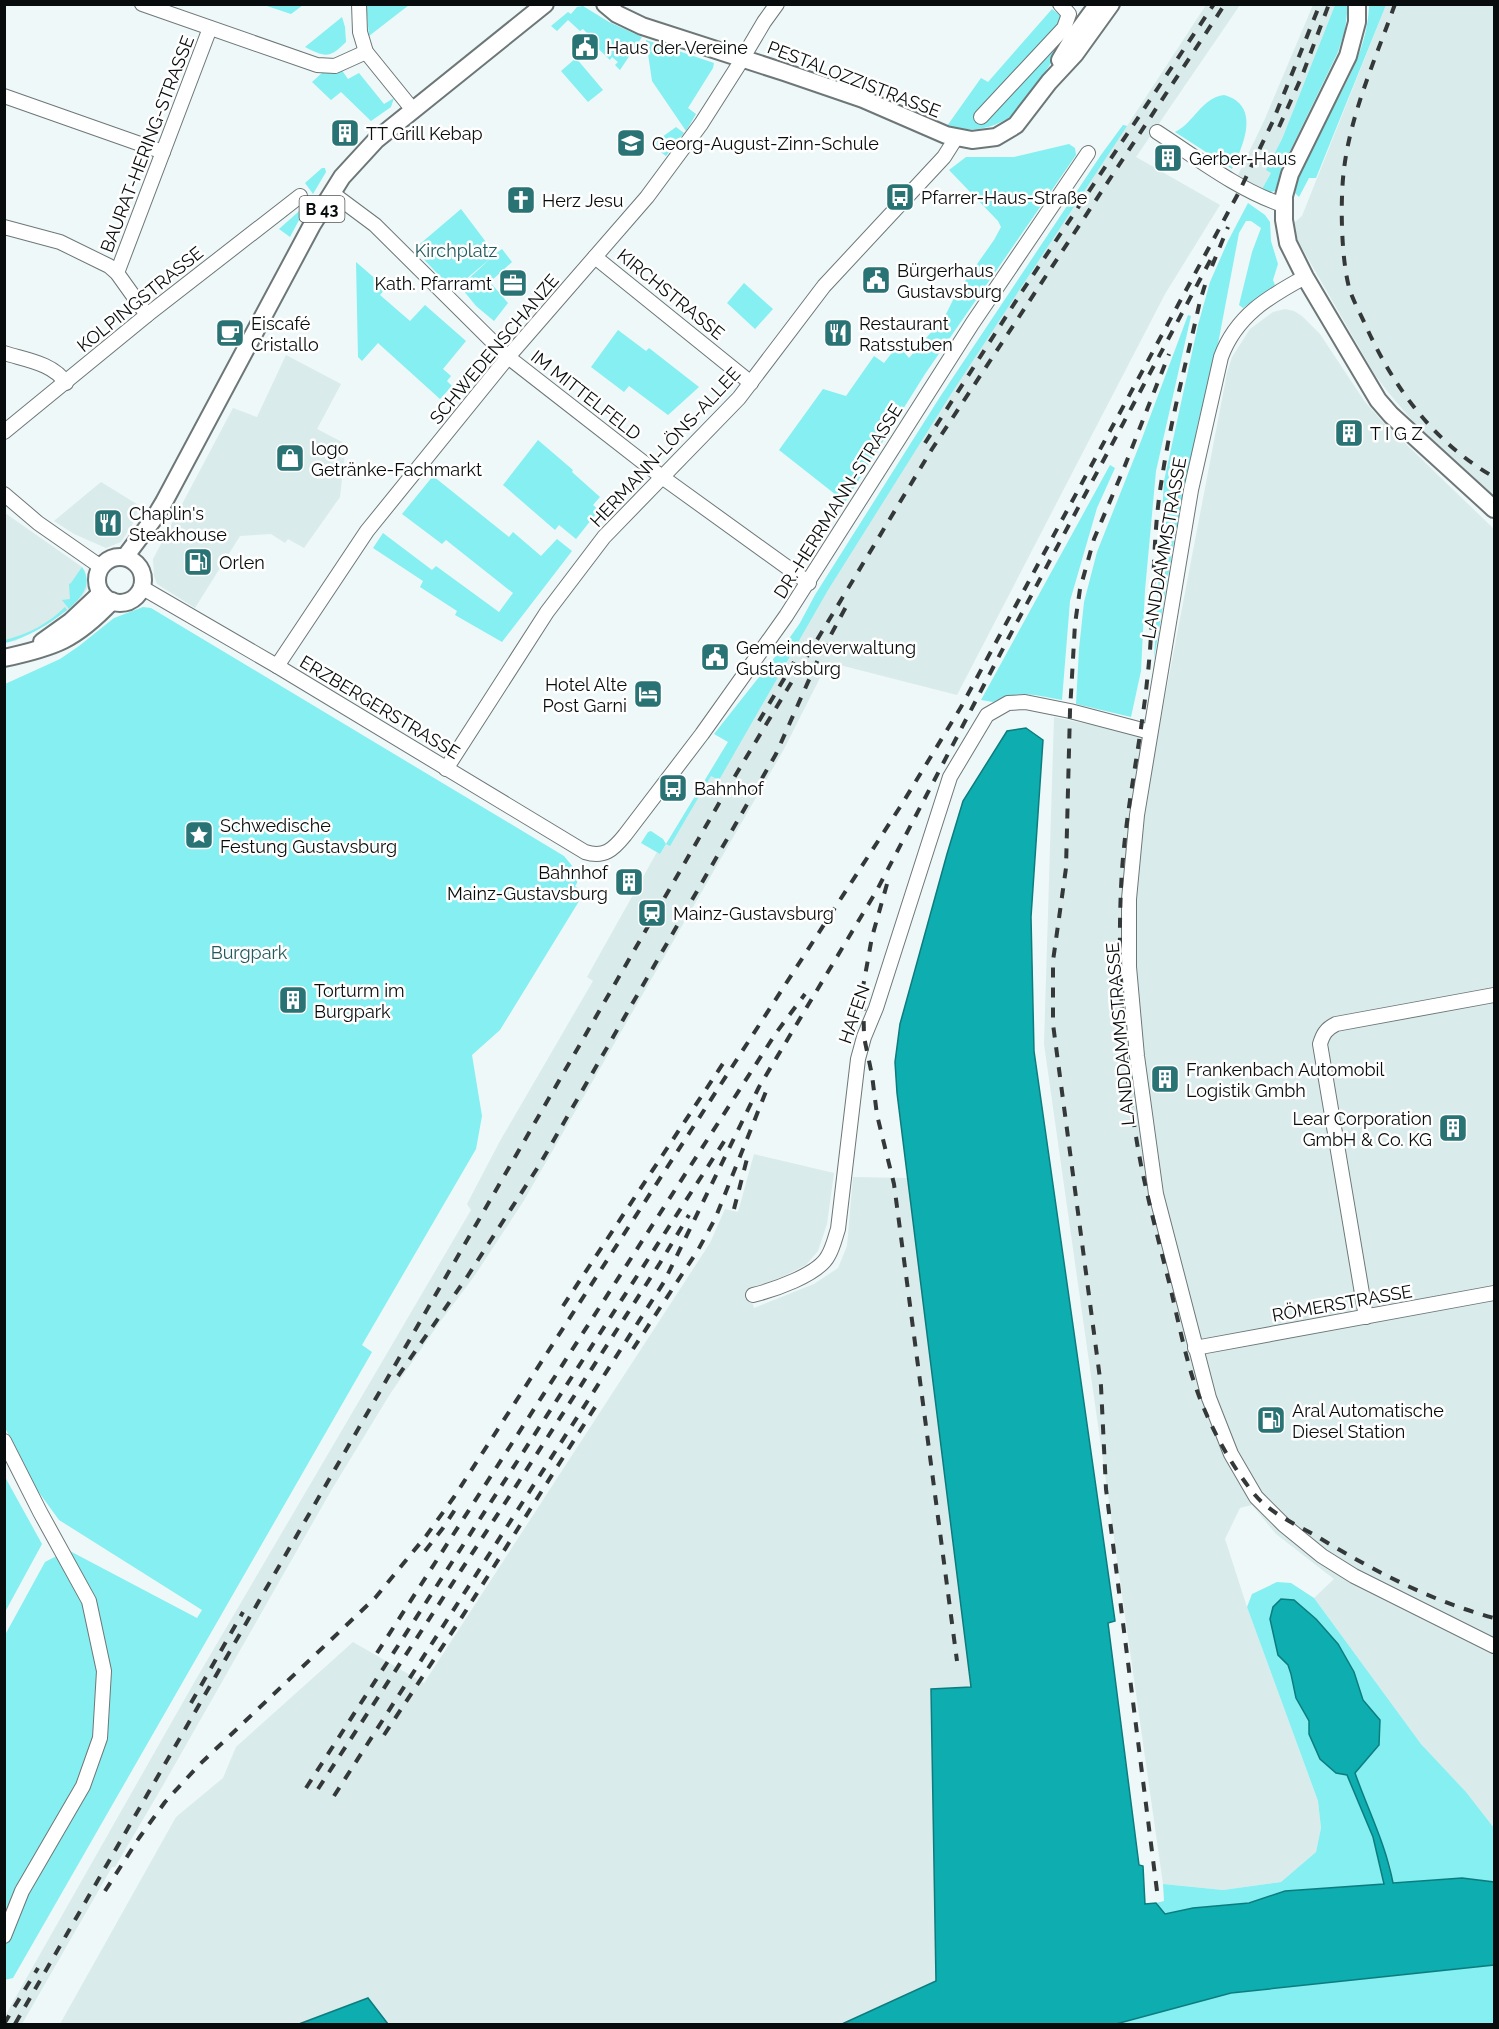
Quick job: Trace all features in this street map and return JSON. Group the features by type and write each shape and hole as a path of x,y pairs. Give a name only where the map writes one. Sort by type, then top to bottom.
{"main road":[{"name":"B 43","path":"130,560 306,236 351,166 369,146 545,4"},
{"name":"PESTALOZZISTRASSE","path":"605,4 617,14 642,26 863,99 956,138 985,140 1005,132 1026,114 1049,82"},
{"path":"1049,82 1072,38 1098,4"},
{"path":"1049,82 1075,54 1111,4"},
{"path":"1357,4 1357,22 1348,56 1295,160 1287,183 1283,205 1288,243 1305,277 1378,400 1391,415 1494,508"},
{"path":"111,558 130,560 142,577 139,592 123,602 106,597 97,580 100,567 111,558"},
{"path":"4,658 51,646 69,638 90,622 106,597"}],"street":[{"path":"142,4 317,65 335,66 366,52"},
{"path":"359,4 360,32 366,52 413,110"},
{"name":"SCHWEDENSCHANZE","path":"277,666 368,531 508,357 647,197 684,148 777,4"},
{"path":"981,117 1061,32 1064,9"},
{"name":"BAURAT-HERING-STRASSE","path":"117,273 210,28"},
{"path":"4,96 163,152"},
{"path":"1157,132 1241,186 1283,205"},
{"name":"HERMANN-LÖNS-ALLEE","path":"446,769 546,612 604,537 739,399 817,295 944,157 956,138"},
{"name":"DR.-HERRMANN-STRASSE","path":"601,855 612,850 625,836 715,716 808,583 972,324 1088,153"},
{"name":"IM MITTELFELD","path":"332,193 375,225 508,357 662,477 808,583"},
{"name":"KOLPINGSTRASSE","path":"4,432 147,315 300,196"},
{"path":"4,227 74,248 109,266 117,273 147,315"},
{"name":"KIRCHSTRASSE","path":"596,257 751,383"},
{"name":"LANDDAMMSTRASSE","path":"1305,277 1277,292 1248,313 1230,338 1221,357 1191,490 1137,815 1129,900 1129,967 1137,1056 1153,1174 1209,1398 1231,1454 1256,1497 1292,1532 1322,1556 1354,1576 1494,1646"},
{"path":"4,353 51,368 66,383"},
{"path":"4,494 100,567"},
{"name":"ERZBERGERSTRASSE","path":"141,587 277,666 585,852 601,855"},
{"name":"HAFEN","path":"753,1295 763,1293 819,1268 828,1258 838,1229 858,1059 864,1037 876,1008 950,777 987,715 1008,704 1025,702 1150,732"},
{"path":"1366,1317 1320,1044 1322,1036 1328,1028 1336,1024 1494,995"},
{"name":"RÖMERSTRASSE","path":"1196,1348 1494,1293"},
{"path":"4,1441 89,1601 105,1671 100,1738 83,1786 22,1892 4,1936"}],"shaded area":[{"path":"1206,5 1240,5 1136,157 1220,205 1165,294 957,695 828,662 784,749 523,1202 475,1275 390,1394 332,1489 162,1787 115,1867 112,1867 22,2024 5,2024 5,2016 195,1681 471,1210 467,1204 500,1141 593,981 587,977 657,852 660,854 815,595 940,397 1101,155 1123,125 1127,126"},
{"path":"1313,5 1335,5 1282,139 1267,169 1271,173 1262,189 1238,175 1264,121"},
{"path":"1386,5 1494,5 1494,495 1416,425 1375,375 1299,243 1295,231 1294,223 1302,216"},
{"path":"1285,309 1302,316 1320,334 1365,402 1494,529 1494,1828 1466,1792 1421,1744 1314,1598 1334,1579 1276,1534 1252,1505 1240,1508 1225,1539 1247,1607 1318,1801 1321,1828 1316,1852 1281,1882 1223,1890 1163,1884 1044,1044 1054,717 1157,739 1227,373 1232,357 1250,329 1273,312"},
{"path":"286,355 341,384 317,429 346,444 340,497 304,548 288,539 285,543 271,534 240,536 195,608 157,584 153,559 233,408 257,417"},
{"path":"101,482 140,506 121,542 106,548 74,534 54,521"},
{"path":"5,513 82,567 85,571 87,589 69,609 48,624 15,641 5,643"},
{"path":"1026,728 1043,740 1031,917 1034,1051 1115,1621 1108,1623 1139,1865 1143,1866 1145,1904 1156,1903 1165,1914 1193,1908 1249,1903 1285,1891 1384,1884 1373,1837 1347,1775 1336,1773 1320,1759 1309,1734 1309,1721 1296,1698 1288,1665 1278,1655 1270,1619 1273,1607 1281,1599 1294,1600 1316,1619 1338,1644 1354,1672 1363,1700 1380,1720 1379,1745 1355,1773 1381,1841 1393,1883 1462,1878 1494,1882 1494,1965 1231,1993 1116,2024 842,2024 936,1981 931,1689 971,1687 895,1062 900,1024 963,801 1007,731"},
{"path":"754,1154 834,1173 827,1224 818,1251 806,1265 782,1277 748,1289 754,1308 814,1284 838,1268 847,1246 853,1177 908,1178 971,1688 931,1690 936,1981 842,2024 388,2024 368,1998 299,2024 60,2024 176,1817 223,1778 236,1747 353,1642 424,1683 710,1243 725,1209 738,1212"},
{"path":"368,1998 388,2024 299,2024"}],"green space":[{"path":"366,4 409,5 369,36"},
{"path":"264,5 303,5 291,14"},
{"path":"1335,5 1348,5 1345,30 1338,52 1290,151 1275,191 1262,189 1271,173 1266,170 1282,139"},
{"path":"1369,5 1386,5 1316,178 1309,178 1299,197 1295,193 1304,165 1358,57 1364,40"},
{"path":"583,6 609,22 642,37 620,70 615,65 618,62 612,57 610,60 586,37 588,34 583,29 580,31 568,20 557,31 551,26 568,12 571,14 577,7"},
{"path":"1052,9 1076,27 1018,111 1002,122 985,128 967,129 947,126 981,78 988,82"},
{"path":"342,17 346,42 340,48 327,55 305,47"},
{"path":"646,40 714,63 688,108 696,114 686,131 652,81"},
{"path":"576,58 603,90 588,102 561,71"},
{"path":"341,69 348,79 359,73 384,104 394,98 391,107 371,121 341,92 331,100 312,82 323,72"},
{"path":"1224,95 1243,107 1246,116 1244,138 1232,169 1175,132 1209,101"},
{"path":"1123,125 1127,126 951,394 828,590 719,780 711,776 670,846 666,844 728,742 714,734 800,623 815,595 940,397"},
{"path":"676,127 684,133 666,156 651,145"},
{"path":"1069,144 1075,148 1076,155 925,374 845,502 779,450 823,389 846,396 874,356 884,363 898,345 909,358 945,316 956,294 994,240 1001,227 998,221 949,170 966,157 1014,157"},
{"path":"325,168 326,172 313,194 305,183"},
{"path":"1248,203 1265,215 1270,222 1271,241 1278,264 1273,280 1275,285 1243,308 1239,305 1252,252 1261,228 1251,221 1246,221 1239,233 1218,344 1198,423 1154,659 1164,481 1198,325 1210,282"},
{"path":"306,205 290,237 279,229"},
{"name":"Kirchplatz","path":"461,209 495,254 502,249 512,262 490,282 508,303 494,321 476,306 463,290 467,287 464,283 491,258 453,290 414,249"},
{"path":"356,262 386,288 380,295 410,321 425,305 466,341 443,369 451,376 447,381 452,386 440,399 378,343 362,361 358,357"},
{"path":"744,283 773,309 755,329 727,303"},
{"path":"1188,315 1191,316 1156,471 1145,590 1141,671 1131,717 1076,704 1084,602 1097,552"},
{"path":"618,330 646,351 649,348 699,387 668,415 629,386 624,392 591,367"},
{"path":"538,440 600,497 593,505 599,510 576,539 559,525 555,530 503,485"},
{"path":"1110,465 1115,468 1097,508 1070,601 1062,700 1019,694 993,702 981,700"},
{"path":"433,476 509,537 513,532 541,556 557,539 572,551 502,642 455,615 457,611 420,587 423,581 373,548 383,533 432,570 436,566 499,612 513,593 446,540 442,544 402,514"},
{"path":"82,567 87,579 86,585 82,595 69,609 62,600 70,599 69,584"},
{"path":"65,607 67,610 30,634 5,643 5,640 22,635 45,623"},
{"name":"Burgpark","path":"143,607 151,608 564,856 578,873 575,886 584,893 500,1030 472,1055 482,1116 476,1149 362,1345 372,1352 13,1978 4,1980 5,1635 45,1562 68,1550 197,1618 202,1610 59,1520 35,1487 5,1428 5,684 60,659 114,618"},
{"path":"651,831 663,839 666,844 660,854 641,843"},
{"path":"5,1477 42,1544 5,1612"},
{"path":"1277,1582 1291,1583 1314,1598 1421,1744 1466,1792 1494,1828 1494,1882 1462,1878 1393,1884 1390,1865 1355,1773 1379,1746 1379,1720 1362,1700 1354,1672 1338,1644 1316,1619 1270,1619 1278,1655 1288,1665 1296,1698 1309,1722 1309,1734 1336,1773 1347,1775 1373,1837 1384,1884 1285,1891 1249,1903 1193,1908 1165,1914 1156,1903 1164,1901 1163,1884 1223,1890 1281,1882 1316,1852 1321,1828 1318,1801 1247,1607 1252,1594"},
{"path":"1494,1965 1494,2024 1116,2024 1231,1993"}],"railway":[{"path":"925,443 1023,290 1214,4"},
{"path":"15,2024 729,786 932,449 1225,4"},
{"path":"105,1891 165,1802 200,1764 375,1598 426,1536 454,1497 902,804 961,707 1239,192 1273,121 1320,4"},
{"path":"1279,127 1302,76 1329,4"},
{"path":"1395,4 1365,85 1347,148 1342,213 1347,278 1353,299 1376,347 1402,391 1452,448 1494,477"},
{"path":"1212,266 1228,227"},
{"path":"334,1796 664,1282 759,1087 877,890 1212,257"},
{"path":"1205,285 1175,411 1159,502 1148,672 1129,807 1121,888 1120,957 1123,1027 1130,1097 1144,1180 1195,1385 1207,1417 1251,1490 1265,1505 1282,1517 1360,1562 1425,1594 1494,1618"},
{"path":"1157,1891 1106,1489 1101,1386 1053,1024 1053,961 1066,868 1070,711 1075,624 1080,589 1094,539 1169,354"},
{"path":"398,1376 467,1277 540,1164 776,754 820,655 847,605"},
{"path":"759,721 794,662"},
{"path":"887,884 872,937 863,987 864,1037 877,1115 894,1184 957,1661"},
{"path":"377,1653 776,1033 805,994"},
{"path":"563,1306 726,1059"},
{"path":"633,1349 698,1250 715,1219 767,1089"},
{"path":"306,1788 725,1140"},
{"path":"734,1209 748,1155"},
{"path":"318,1789 507,1500 689,1215"},
{"path":"384,1735 597,1404"},
{"path":"425,1551 458,1505"},
{"path":"191,1703 243,1612"},
{"path":"4,2024 38,1968"}],"place":[{"name":"Haus der Vereine","path":"585,47"},
{"name":"TT Grill Kebap","path":"345,133"},
{"name":"Georg-August-Zinn-Schule","path":"631,143"},
{"name":"Gerber-Haus","path":"1168,158"},
{"name":"Pfarrer-Haus-Straße","path":"900,197"},
{"name":"Herz Jesu","path":"521,200"},
{"name":"Bürgerhaus Gustavsburg","path":"876,280"},
{"name":"Kath. Pfarramt","path":"513,283"},
{"name":"Eiscafé Cristallo","path":"230,333"},
{"name":"Restaurant Ratsstuben","path":"838,333"},
{"name":"T I G Z","path":"1349,433"},
{"name":"logo Getränke-Fachmarkt","path":"290,458"},
{"name":"Chaplin's Steakhouse","path":"108,523"},
{"name":"Orlen","path":"198,562"},
{"name":"Gemeindeverwaltung Gustavsburg","path":"715,657"},
{"name":"Hotel Alte Post Garni","path":"648,694"},
{"name":"Bahnhof","path":"673,788"},
{"name":"Schwedische Festung Gustavsburg","path":"199,835"},
{"name":"Bahnhof Mainz-Gustavsburg","path":"629,882"},
{"name":"Mainz-Gustavsburg","path":"652,913"},
{"name":"Torturm im Burgpark","path":"293,1000"},
{"name":"Frankenbach Automobil Logistik Gmbh","path":"1165,1079"},
{"name":"Lear Corporation GmbH & Co. KG","path":"1453,1128"},
{"name":"Aral Automatische Diesel Station","path":"1271,1420"}]}
